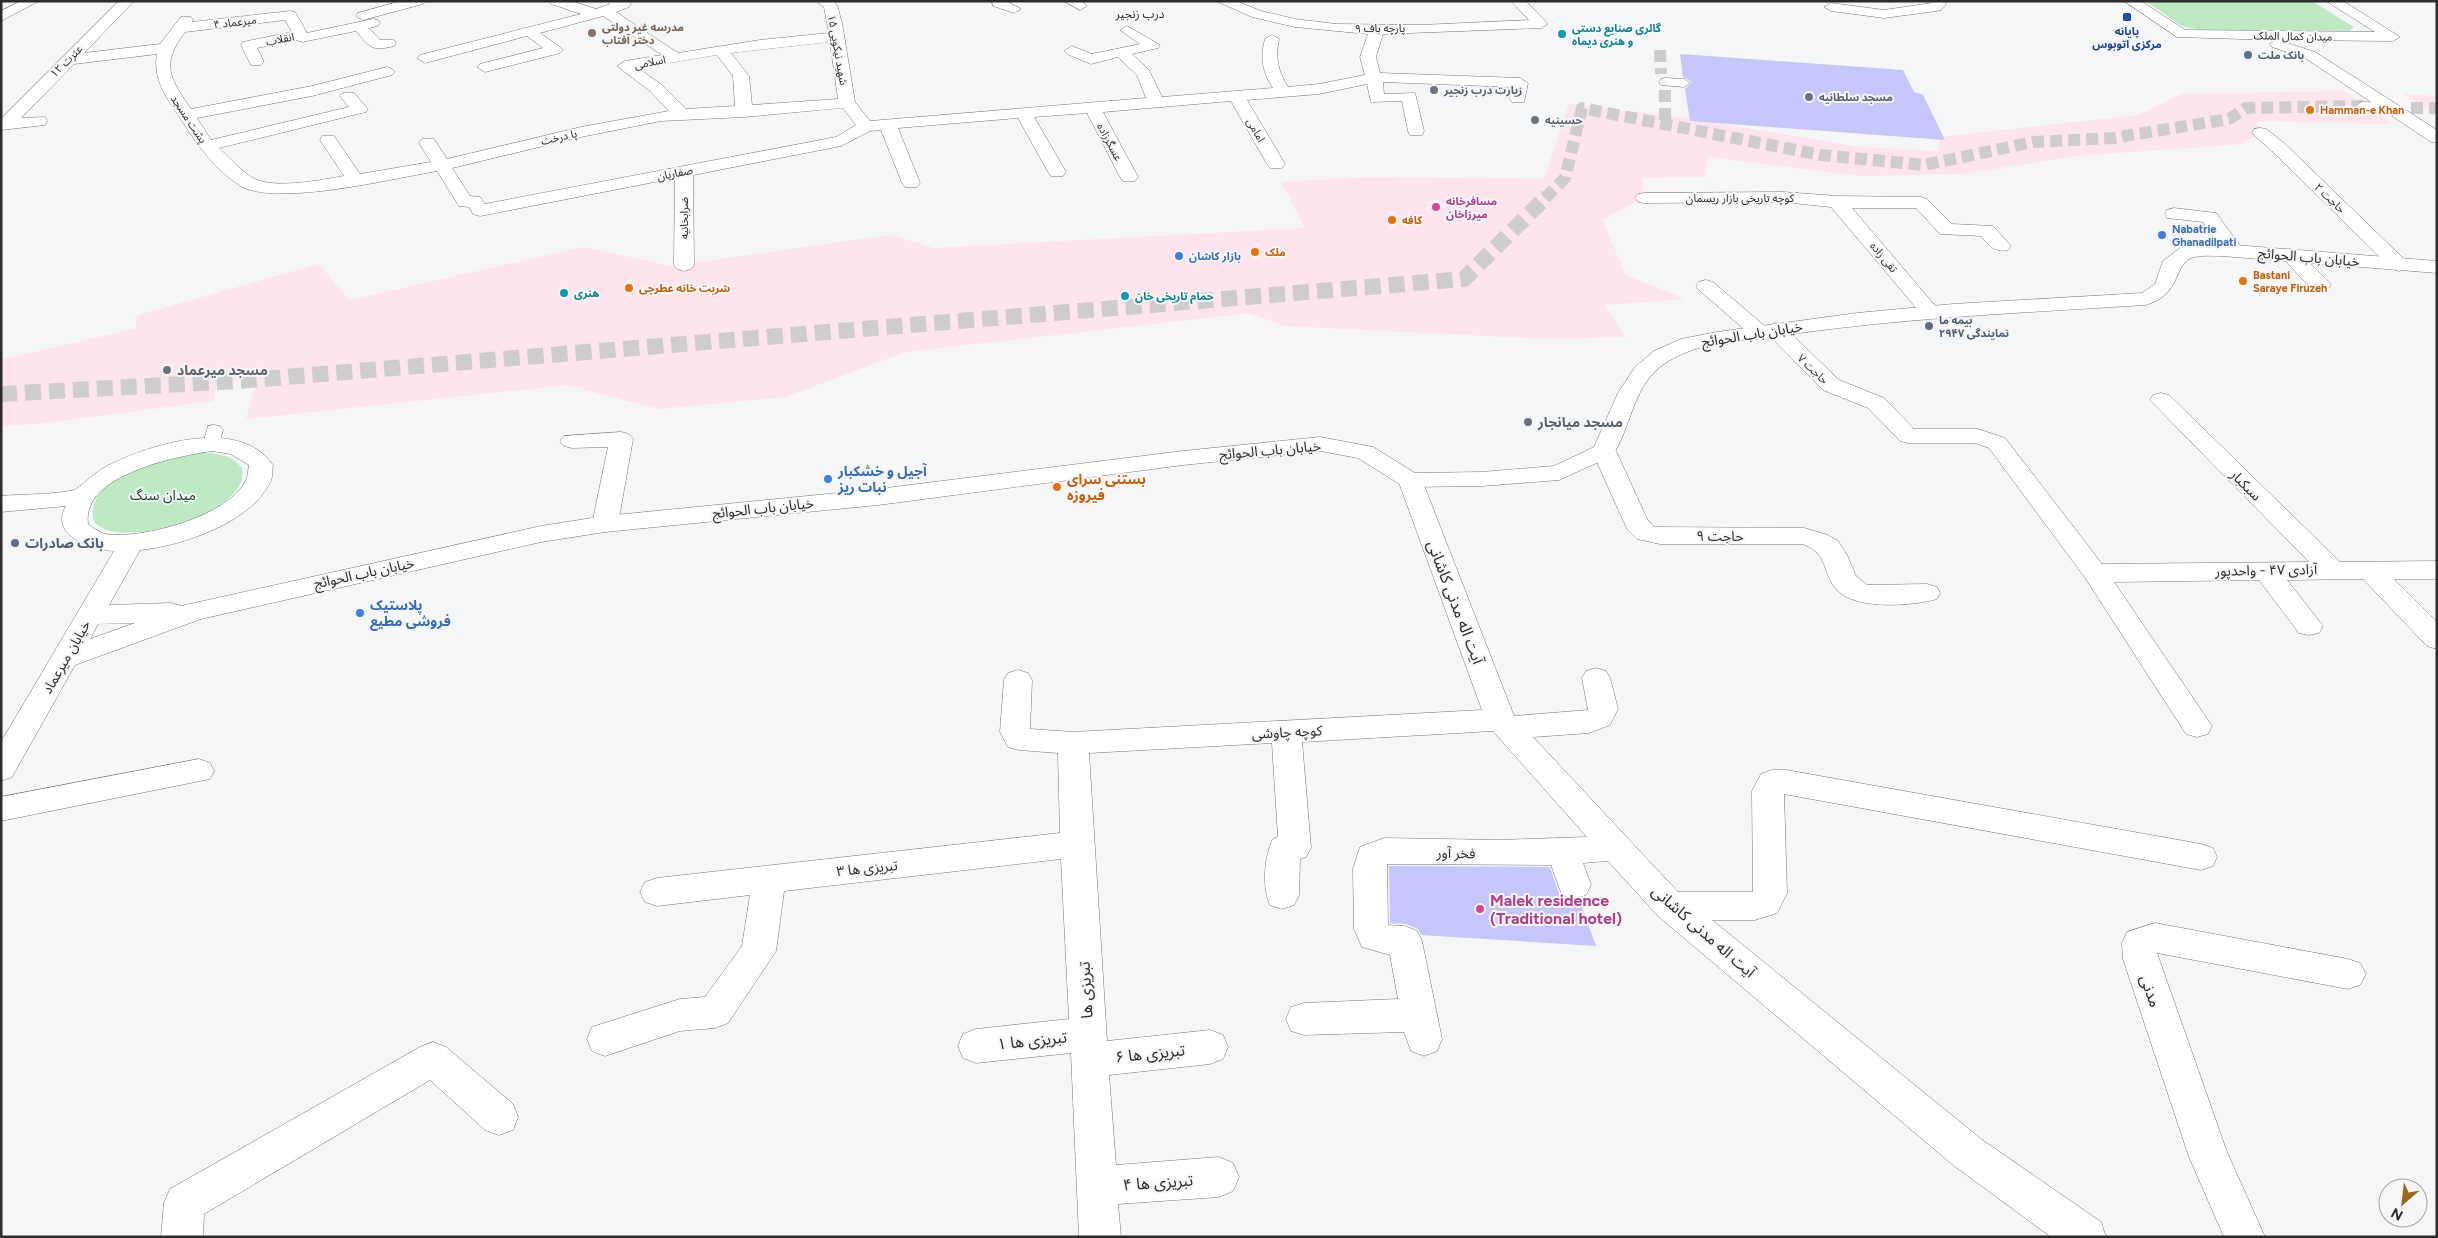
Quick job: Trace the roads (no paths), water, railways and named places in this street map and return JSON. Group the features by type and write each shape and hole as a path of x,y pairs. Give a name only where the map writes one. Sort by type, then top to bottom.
{"street":[{"path":"1,17 32,1"},
{"name":"عترت ۱۲","path":"4,124 127,1"},
{"path":"301,35 302,38 361,21 418,1"},
{"path":"556,1 605,9 674,57"},
{"name":"شهید نیکویی ۱۵","path":"823,1 830,5 847,103"},
{"name":"پارچه باف ۹","path":"1223,1 1255,15 1329,27 1378,29 1541,24 1518,1"},
{"path":"1831,7 1884,14 1936,8 1939,4 1937,1"},
{"name":"میدان کمال الملک","path":"2131,1 2182,34 2394,37 2333,1"},
{"path":"998,2 1014,9"},
{"path":"450,66 431,56 530,32 605,9"},
{"name":"میرعماد ۴","path":"165,48 183,24 290,15 301,35"},
{"path":"361,21 376,46 390,43"},
{"path":"1378,29 1368,57 1374,77 1377,99 1409,96 1416,131"},
{"path":"1072,51 1091,59 1153,45 1127,30"},
{"path":"484,67 555,50 530,32"},
{"name":"انقلاب","path":"256,62 248,45 301,35"},
{"path":"2255,36 2310,55 2437,138"},
{"path":"2297,36 2310,55"},
{"name":"اسلامی","path":"681,114 656,88 626,66 720,50 836,37"},
{"path":"1272,39 1267,55 1270,67 1284,92"},
{"path":"68,60 165,48"},
{"name":"پشت مسجد","path":"165,48 162,66 166,84 207,146 246,182 260,187 274,188"},
{"path":"720,50 741,76 744,112"},
{"path":"1121,52 1144,73 1156,102"},
{"path":"185,115 254,96 345,83 387,72"},
{"path":"847,103 866,126 1237,97 1356,82 1374,77 1520,83 1518,99"},
{"path":"1664,82 1684,83"},
{"path":"207,146 360,109 345,83"},
{"name":"امامی","path":"1237,97 1276,164"},
{"name":"پا درخت","path":"274,188 312,186 443,165 581,132 681,114 744,112 847,103"},
{"path":"2363,106 2390,107"},
{"name":"عسگرزاده","path":"1092,107 1129,177"},
{"path":"762,110 791,151"},
{"path":"1024,114 1057,172"},
{"path":"4,124 39,121"},
{"path":"888,125 911,182"},
{"name":"صفاریان","path":"443,165 465,202 474,201 480,210 842,141 866,126"},
{"name":"حاجت ۲","path":"2260,133 2278,147 2399,265"},
{"path":"328,140 355,180"},
{"path":"428,143 443,165"},
{"name":"ضرابخانیه","path":"684,171 684,266"},
{"name":"کوچه تاریخی بازار ريسمان","path":"1644,198 1783,197 1837,202 1921,203 1947,230 1986,230 2001,246"},
{"name":"تقی زاده","path":"1837,202 1930,312"},
{"path":"2174,214 2209,217 2234,251"},
{"name":"خیابان باب الحوائج","path":"1604,451 1619,413 1649,365 1666,353 1699,341 1930,312 2145,299 2158,295 2167,282 2170,265 2188,251 2234,251 2437,267"},
{"path":"2291,255 2321,285"},
{"name":"حاجت ۷","path":"1706,286 1767,331 1831,385 1876,403 1908,436 1978,436 1997,443 2094,573"},
{"name":"سبکبار","path":"2161,400 2331,570"},
{"path":"213,437 253,454 261,465 259,480 247,497 225,513 196,528 163,538 131,543 97,540 88,537 76,527 75,513 83,497 101,481 126,466 154,454 184,447 213,437"},
{"path":"572,441 621,439 605,524"},
{"name":"خیابان باب الحوائج","path":"195,610 540,534 605,524 878,497 1183,458 1320,444 1365,452 1410,480"},
{"path":"1410,480 1482,479 1559,473 1604,451"},
{"name":"حاجت ۹","path":"1604,451 1636,523 1646,533 1660,536 1804,536 1821,540 1831,547 1847,585 1857,592 1869,594 1927,593"},
{"name":"آیت اله مدنی کاشانی","path":"1410,480 1504,724 1614,847 1670,906 1967,1152 2086,1237"},
{"path":"1,504 83,497"},
{"name":"خیابان میرعماد","path":"1,769 131,543"},
{"path":"2265,570 2309,626"},
{"name":"آزادی ۴۷ - واحدپور","path":"2094,573 2265,570 2437,570"},
{"path":"2369,570 2437,639"},
{"path":"2094,573 2197,726"},
{"path":"90,615 195,610"},
{"path":"66,658 195,610"},
{"name":"کوچه چاوشی","path":"1018,680 1015,732 1019,739 1074,742 1286,732 1589,722 1600,717 1603,709 1596,678"},
{"path":"1282,895 1284,848 1295,848 1286,732"},
{"name":"تبریزی ها","path":"1074,742 1077,844 1100,1237"},
{"path":"1,808 199,771"},
{"path":"1670,906 1755,906 1765,903 1770,893 1768,791 1772,782 1786,782 2201,857"},
{"name":"تبریزی ها ۳","path":"657,892 1077,844"},
{"name":"فخر آور","path":"1304,1019 1422,1027 1406,941 1382,940 1374,937 1372,929 1370,869 1372,856 1384,851 1476,854 1563,853 1614,847"},
{"path":"1563,853 1574,885"},
{"path":"605,1039 680,1015 715,1012 759,951 769,879"},
{"name":"مدنی","path":"2245,1237 2209,1157 2140,959 2139,943 2155,938 2348,974"},
{"name":"تبریزی ها ۱","path":"976,1046 1089,1047"},
{"name":"تبریزی ها ۶","path":"1089,1047 1210,1047"},
{"path":"182,1237 184,1203 433,1059 498,1117"},
{"name":"تبریزی ها ۴","path":"1097,1186 1219,1177"}],"tunnel":[{"path":"1660,50 1661,74"},
{"path":"1665,90 1665,124"},
{"path":"1,394 238,381 1464,279 1565,178 1582,108 1821,155 1924,165 2033,142 2113,138 2229,119 2246,108 2363,106"},
{"path":"2411,108 2437,108"}],"place":[{"name":"پایانه مرکزی اتوبوس","path":"2127,17"},
{"name":"مدرسه غیر دولتی دختر آفتاب","path":"592,33"},
{"name":"گالری صنایع دستی و هنری دیماه","path":"1562,34"},
{"name":"بانک ملت","path":"2248,55"},
{"name":"زیارت درب زنجیر","path":"1434,90"},
{"name":"مسجد سلطانیه","path":"1809,97"},
{"name":"Hamman-e Khan","path":"2310,110"},
{"name":"حسینیه","path":"1535,120"},
{"name":"مسافرخانه میرزاخان","path":"1436,207"},
{"name":"کافه","path":"1392,220"},
{"name":"Nabatrie Ghanadilpati","path":"2162,235"},
{"name":"ملک","path":"1255,252"},
{"name":"بازار کاشان","path":"1179,256"},
{"name":"Bastani Saraye Firuzeh","path":"2243,281"},
{"name":"شربت خانه عطرچی","path":"629,288"},
{"name":"هنری","path":"564,293"},
{"name":"حمام تاریخی خان","path":"1125,296"},
{"name":"بیمه ما نمایندگی ۲۹۴۷","path":"1929,326"},
{"name":"مسجد میرعماد","path":"167,370"},
{"name":"مسجد میانجار","path":"1528,422"},
{"name":"آجیل و خشکبار نبات ریز","path":"828,479"},
{"name":"بستنی سرای فیروزه","path":"1057,487"},
{"name":"بانک صادرات","path":"15,543"},
{"name":"پلاستیک فروشی مطیع","path":"360,613"},
{"name":"Malek residence (Traditional hotel)","path":"1480,909"}],"district":[{"name":"درب زنجیر","path":"1140,14"}],"park label":[{"name":"میدان سنگ","path":"163,495"}]}
